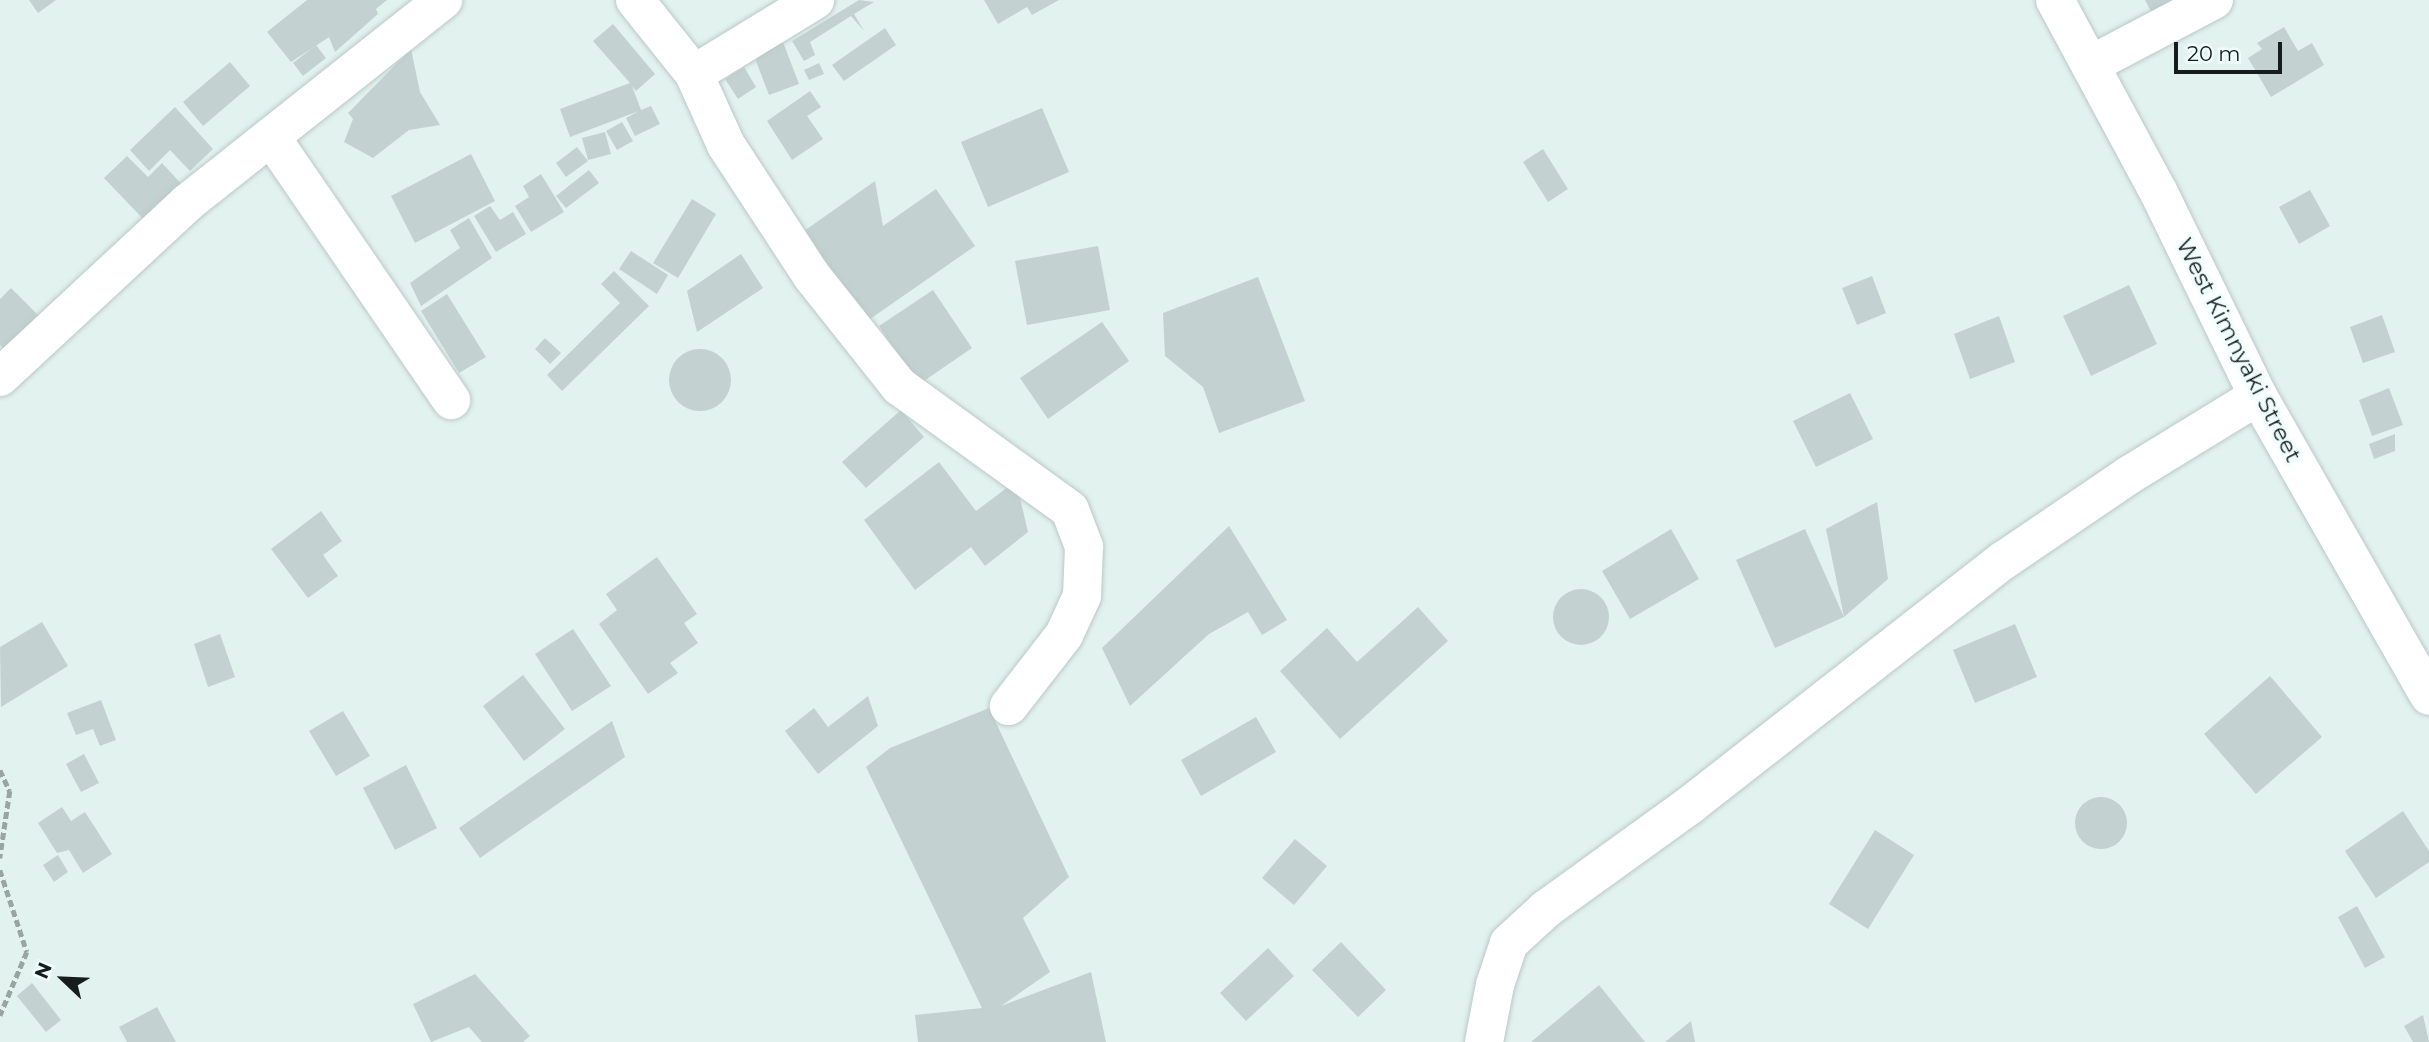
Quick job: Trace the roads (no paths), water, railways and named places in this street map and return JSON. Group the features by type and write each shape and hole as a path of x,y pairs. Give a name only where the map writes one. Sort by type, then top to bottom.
{"street":[{"path":"0,377 187,203 443,0"},
{"path":"635,0 694,74 726,145 811,275 899,386 1039,483 1070,510 1084,547 1082,596 1064,635 1009,706"},
{"path":"694,74 815,0"},
{"name":"West Kimnyaki Street","path":"2055,0 2258,396 2429,696"},
{"path":"2090,65 2214,0"},
{"path":"271,137 451,400"},
{"path":"1484,1042 1495,985 1510,943 1546,909 1690,805 2004,559 2129,474 2258,396"}]}
